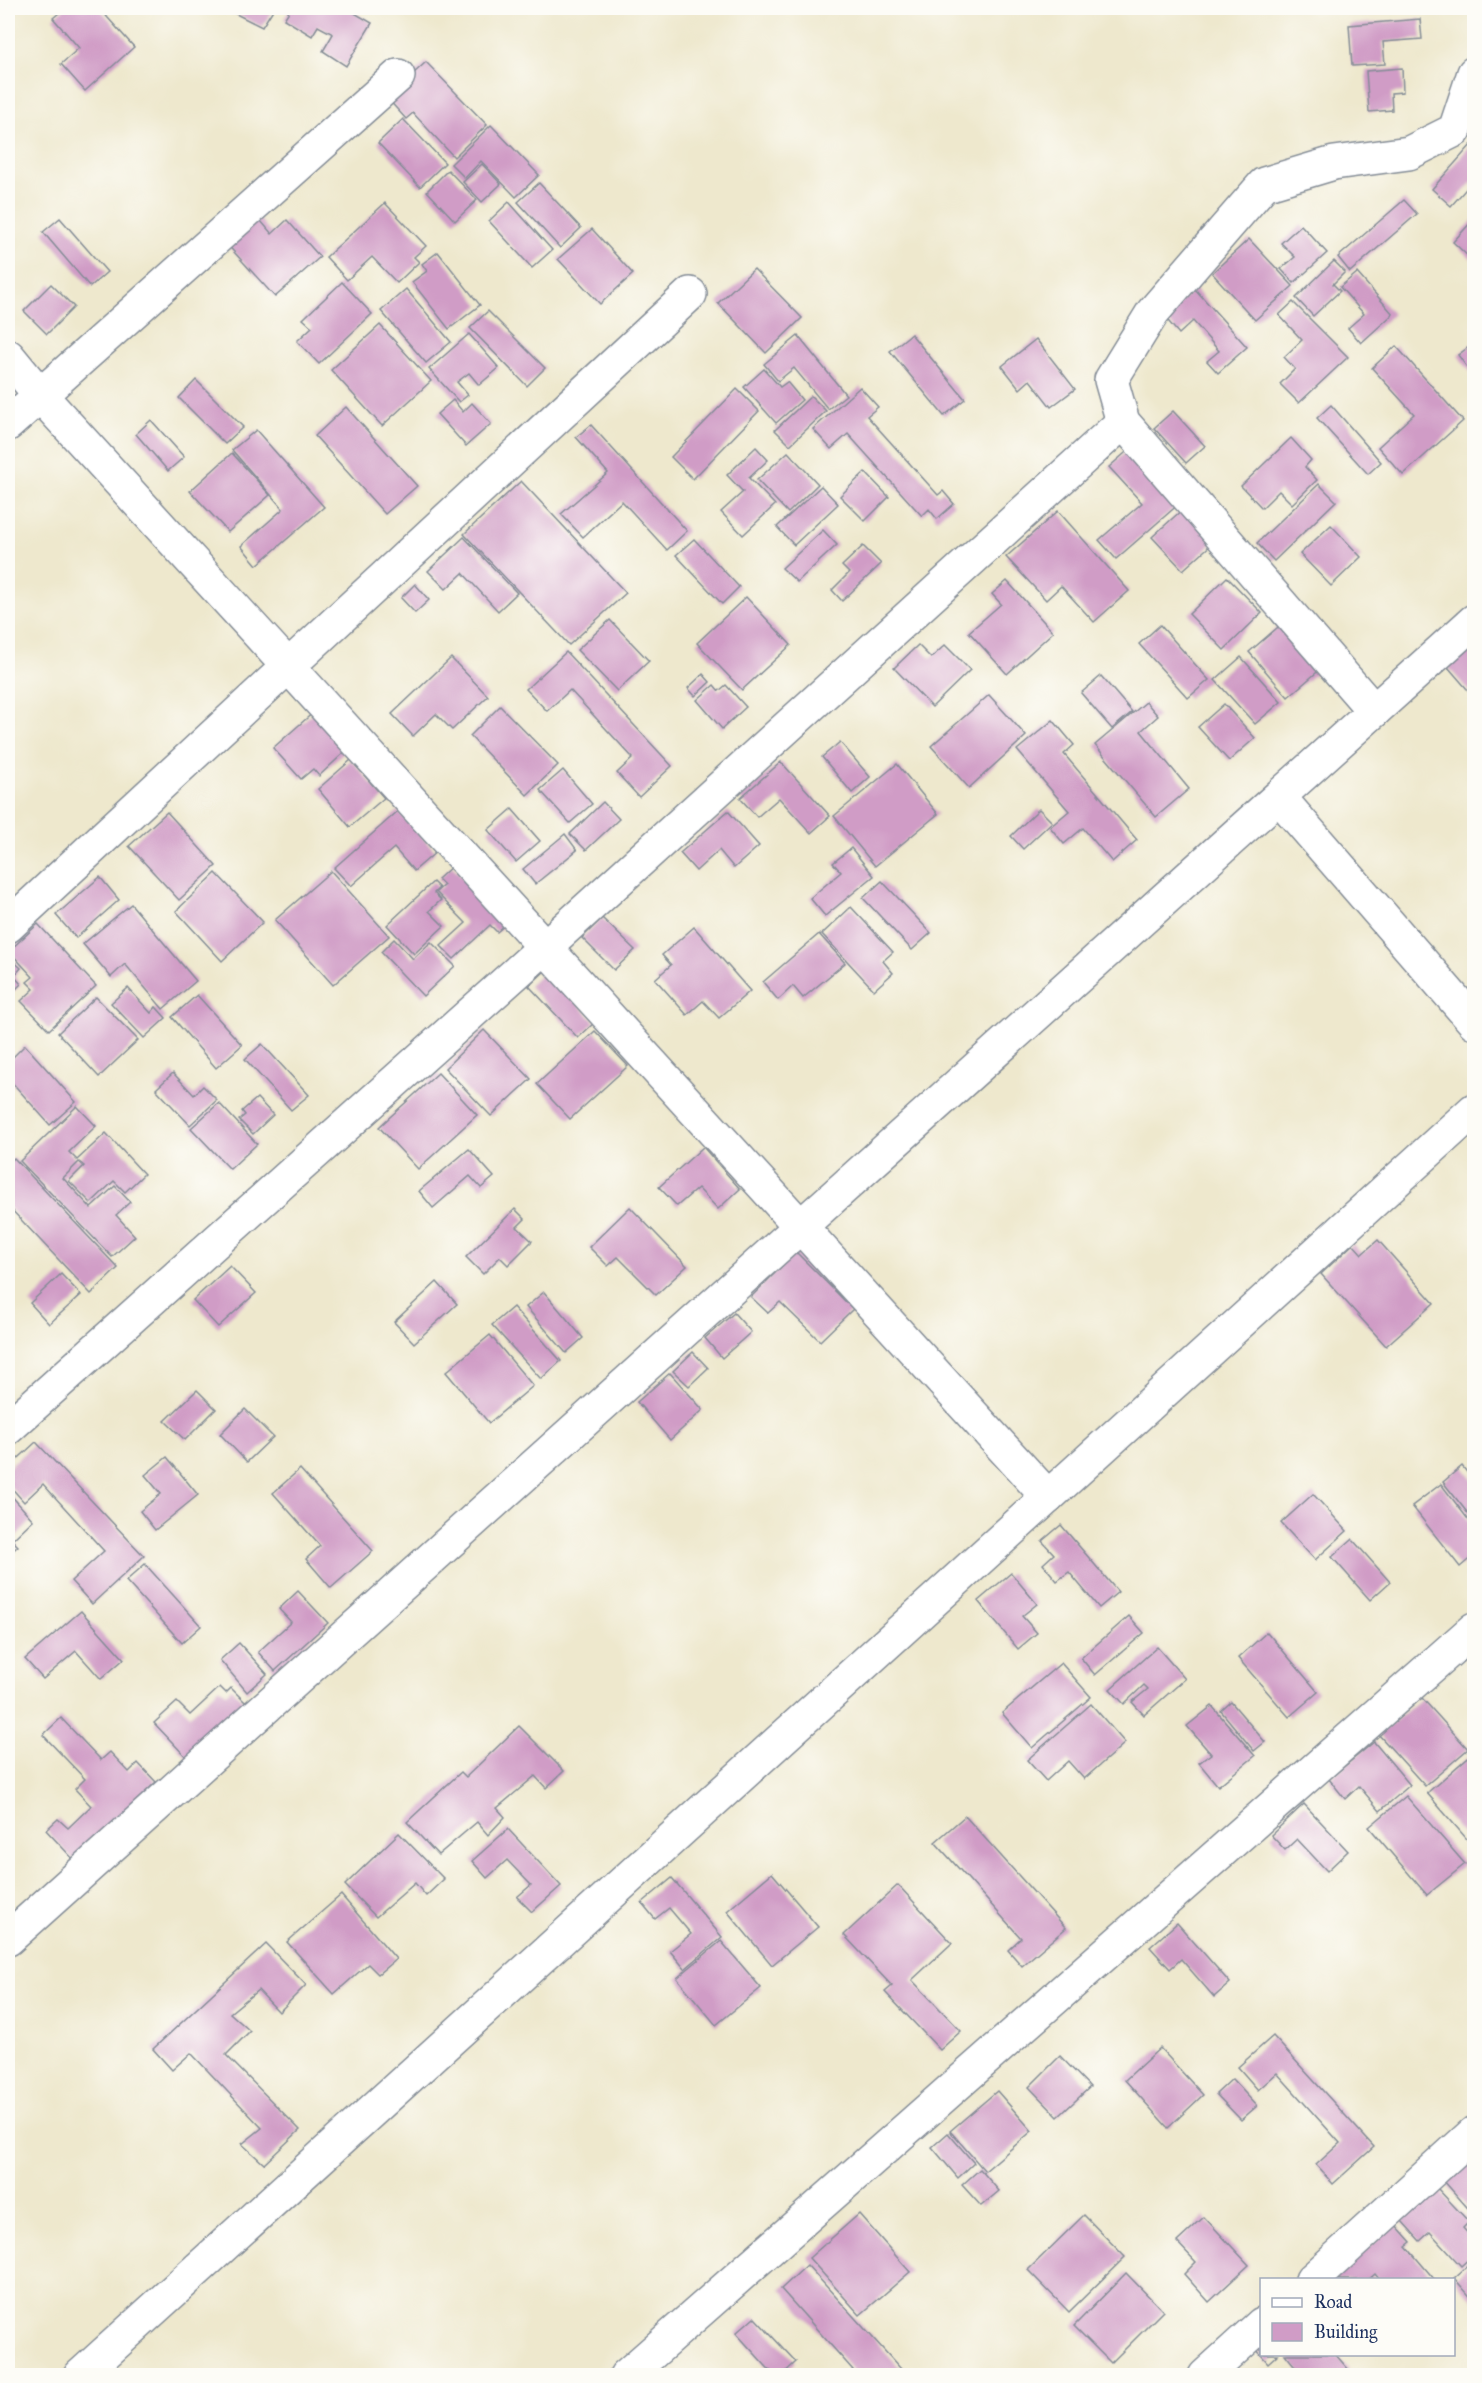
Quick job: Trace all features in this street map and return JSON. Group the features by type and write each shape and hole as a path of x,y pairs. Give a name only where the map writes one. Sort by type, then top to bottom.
{"street":[{"path":"1374,711 1123,422 1111,380 1153,312 1264,184 1334,163 1409,153 1455,130 1474,73"},
{"path":"8,424 398,76"},
{"path":"8,926 690,294"},
{"path":"8,356 40,394 1048,1497"},
{"path":"8,1428 545,947 1123,422"},
{"path":"8,1939 1474,621"},
{"path":"1279,796 1474,1022"},
{"path":"80,2376 1474,1110"},
{"path":"626,2376 1474,1629"},
{"path":"1314,2278 1474,2133"},
{"path":"1205,2376 1260,2326"}],"building":[{"path":"65,8 99,8 134,47 85,91 61,64 79,48 53,18"},
{"path":"224,8 274,8 262,27"},
{"path":"291,8 346,8 372,23 346,66 323,51 333,34 318,26 312,36 284,19"},
{"path":"1420,19 1422,39 1383,42 1385,64 1352,66 1349,25"},
{"path":"426,62 487,125 454,157 413,113 406,119 387,98"},
{"path":"1402,68 1403,92 1391,93 1392,110 1369,112 1366,71"},
{"path":"403,119 445,163 420,187 378,143"},
{"path":"491,125 539,175 516,197 481,161 465,178 451,164"},
{"path":"1471,145 1474,148 1474,184 1472,182 1451,206 1432,189"},
{"path":"482,164 501,184 482,202 463,182"},
{"path":"448,170 477,200 455,221 427,191"},
{"path":"539,183 581,228 560,248 518,202"},
{"path":"1404,200 1417,214 1350,272 1338,257"},
{"path":"509,202 552,250 532,268 489,221"},
{"path":"385,203 426,246 414,257 419,262 397,283 372,257 347,280 326,257"},
{"path":"255,214 272,234 287,220 320,257 275,297 224,241"},
{"path":"60,218 107,272 90,287 43,232"},
{"path":"1474,219 1474,256 1471,259 1453,242"},
{"path":"1301,225 1327,253 1294,283 1281,269 1295,257 1281,243"},
{"path":"592,229 633,274 600,304 558,259"},
{"path":"1249,239 1293,286 1255,320 1212,273"},
{"path":"438,252 480,305 449,329 412,282 427,271 422,264"},
{"path":"1334,261 1345,272 1333,284 1340,291 1313,316 1296,298"},
{"path":"754,269 802,318 766,353 718,303"},
{"path":"1357,273 1393,314 1361,343 1348,328 1364,314 1340,287"},
{"path":"342,282 372,314 319,364 297,341 312,327 303,319"},
{"path":"51,284 74,307 47,334 24,311"},
{"path":"406,289 451,342 426,363 381,311"},
{"path":"1195,289 1247,347 1218,373 1207,361 1219,351 1193,321 1179,334 1164,316"},
{"path":"1293,302 1348,357 1299,403 1280,384 1295,369 1284,357 1302,340 1279,315"},
{"path":"488,311 545,368 527,386 470,328"},
{"path":"380,325 431,381 382,426 331,370"},
{"path":"469,334 499,368 479,385 469,373 457,382 468,395 459,402 429,369"},
{"path":"911,334 965,399 944,416 890,351"},
{"path":"798,336 846,395 828,409 794,368 778,381 764,364"},
{"path":"1036,339 1075,389 1051,407 1030,380 1020,389 1002,366"},
{"path":"1474,343 1474,377 1458,355"},
{"path":"1396,346 1463,421 1403,475 1378,447 1414,414 1372,368"},
{"path":"764,369 780,387 787,382 802,400 776,423 744,387"},
{"path":"196,380 243,427 225,444 179,398"},
{"path":"860,387 878,407 867,416 938,495 943,491 954,504 937,519 929,509 922,516 848,434 831,449 813,429"},
{"path":"737,389 759,411 693,479 671,457"},
{"path":"811,396 826,411 790,445 775,430"},
{"path":"453,400 463,412 472,403 491,424 466,446 437,414"},
{"path":"1331,405 1381,462 1368,474 1317,418"},
{"path":"346,407 417,486 385,514 315,436"},
{"path":"1173,411 1205,446 1186,463 1154,428"},
{"path":"151,420 184,457 168,471 136,434"},
{"path":"591,425 687,531 667,550 622,501 583,537 561,514 608,473 576,437"},
{"path":"256,430 324,507 257,565 241,546 283,509 232,450"},
{"path":"1291,438 1311,460 1305,467 1317,480 1292,504 1279,491 1262,508 1241,486"},
{"path":"756,447 768,460 749,478 775,505 743,535 721,512 743,492 727,475"},
{"path":"1132,447 1180,503 1116,559 1099,540 1142,503 1109,467"},
{"path":"788,452 818,484 788,513 757,480"},
{"path":"232,453 270,495 228,532 190,491"},
{"path":"865,472 889,497 865,521 840,496"},
{"path":"521,481 626,593 569,645 464,534"},
{"path":"1319,484 1336,501 1274,561 1257,543"},
{"path":"821,486 838,504 794,545 777,527"},
{"path":"1184,508 1214,542 1183,570 1152,537"},
{"path":"1058,511 1129,591 1094,622 1061,586 1046,600 1006,557"},
{"path":"1331,525 1361,557 1331,586 1300,554"},
{"path":"823,530 837,545 797,582 782,568"},
{"path":"464,537 517,593 498,611 463,573 446,589 428,571"},
{"path":"694,539 739,587 722,604 676,555"},
{"path":"863,546 881,564 842,601 832,590 849,573 842,566"},
{"path":"1227,577 1262,613 1224,650 1189,614"},
{"path":"1007,581 1053,632 1007,674 969,632 1001,604 992,594"},
{"path":"415,584 429,600 415,613 401,598"},
{"path":"746,597 791,645 742,690 697,643"},
{"path":"610,620 649,661 617,691 577,650"},
{"path":"1284,622 1323,667 1288,697 1249,652"},
{"path":"1160,625 1209,680 1188,698 1139,644"},
{"path":"1474,644 1474,697 1448,667"},
{"path":"918,645 931,658 945,645 970,670 932,707 894,668"},
{"path":"566,652 672,766 639,797 617,773 633,758 570,690 547,711 526,689"},
{"path":"1241,657 1281,702 1255,724 1215,680"},
{"path":"451,658 488,696 452,730 436,714 413,736 392,714"},
{"path":"703,674 710,682 695,696 688,688"},
{"path":"1101,676 1132,712 1112,729 1081,693"},
{"path":"714,685 719,691 726,685 746,707 722,729 697,700"},
{"path":"989,695 1026,736 969,788 931,746"},
{"path":"1146,702 1158,716 1141,731 1189,789 1156,817 1095,745"},
{"path":"1224,704 1255,738 1229,761 1198,727"},
{"path":"500,706 558,765 527,795 470,736"},
{"path":"315,711 349,748 319,776 313,769 301,779 273,748"},
{"path":"1053,720 1074,745 1064,754 1137,840 1112,862 1083,828 1064,844 1050,827 1069,811 1017,750"},
{"path":"840,742 870,777 852,793 822,757"},
{"path":"351,760 384,798 350,827 318,789"},
{"path":"781,762 830,816 811,833 779,798 757,817 740,798"},
{"path":"897,764 938,814 875,866 834,816"},
{"path":"563,770 592,804 570,823 540,790"},
{"path":"603,802 619,819 586,850 570,834"},
{"path":"512,809 540,841 516,862 488,830"},
{"path":"1039,809 1052,822 1023,849 1011,836"},
{"path":"398,811 436,852 414,871 394,848 351,886 334,868"},
{"path":"728,811 759,846 734,868 719,850 696,871 680,853"},
{"path":"167,812 216,866 179,900 129,846"},
{"path":"565,834 577,850 535,884 523,869"},
{"path":"851,848 874,876 825,916 810,898 841,872 833,863"},
{"path":"452,866 507,923 497,932 490,925 454,959 441,946 466,923 436,892 444,885 438,879"},
{"path":"331,871 389,936 333,985 275,920"},
{"path":"216,873 263,922 222,961 176,911"},
{"path":"100,877 119,900 76,938 56,915"},
{"path":"882,881 931,933 912,950 863,898"},
{"path":"433,882 439,888 434,893 441,900 429,911 444,926 414,954 387,925"},
{"path":"131,904 196,981 163,1009 125,964 111,977 83,944"},
{"path":"851,907 893,952 883,961 893,973 874,990 822,934"},
{"path":"602,918 635,950 614,970 582,938"},
{"path":"38,924 96,986 49,1030 21,1001 34,989 27,982 33,977 9,951"},
{"path":"694,927 750,991 719,1018 703,1001 687,1015 655,979 671,965 662,955"},
{"path":"819,934 845,963 803,998 793,986 778,1000 763,982"},
{"path":"394,939 413,959 431,942 455,966 423,996 381,952"},
{"path":"8,956 21,968 14,976 21,984 8,997"},
{"path":"546,970 595,1022 578,1038 529,986"},
{"path":"128,988 151,1013 156,1007 166,1018 144,1038 111,1003"},
{"path":"197,995 242,1045 216,1068 172,1017"},
{"path":"96,997 138,1040 99,1077 58,1033"},
{"path":"484,1030 531,1079 491,1116 445,1068"},
{"path":"595,1031 628,1066 570,1119 537,1084"},
{"path":"262,1044 309,1095 291,1110 245,1059"},
{"path":"25,1045 76,1102 50,1125 8,1078 8,1062"},
{"path":"173,1073 194,1095 203,1086 217,1100 190,1125 156,1089"},
{"path":"438,1073 477,1115 418,1169 379,1127"},
{"path":"257,1098 273,1115 253,1134 239,1120 245,1115 242,1111"},
{"path":"219,1103 257,1144 230,1169 191,1128"},
{"path":"77,1106 96,1126 69,1152 77,1160 106,1133 144,1174 125,1192 114,1181 91,1203 69,1181 84,1166 79,1162 63,1178 91,1208 115,1186 130,1202 116,1215 135,1236 112,1257 20,1161"},
{"path":"703,1147 740,1189 718,1209 698,1188 677,1206 659,1187"},
{"path":"469,1149 494,1177 481,1188 470,1176 433,1208 419,1191"},
{"path":"14,1158 118,1268 91,1294 8,1206 8,1164"},
{"path":"630,1207 687,1266 656,1295 618,1257 608,1266 589,1247"},
{"path":"515,1209 525,1219 517,1227 532,1241 508,1265 500,1257 483,1274 466,1257"},
{"path":"1378,1240 1434,1303 1386,1346 1321,1274 1353,1244 1362,1254"},
{"path":"796,1252 853,1309 820,1341 780,1302 768,1313 751,1297"},
{"path":"230,1266 256,1293 218,1327 193,1300"},
{"path":"61,1274 81,1295 49,1324 30,1303"},
{"path":"437,1282 457,1304 414,1343 394,1322"},
{"path":"544,1292 583,1338 566,1353 526,1307"},
{"path":"513,1307 561,1361 541,1379 492,1325"},
{"path":"734,1313 751,1332 722,1358 705,1338"},
{"path":"490,1335 533,1386 489,1423 446,1372"},
{"path":"693,1352 708,1368 689,1386 673,1371"},
{"path":"670,1373 703,1410 670,1440 637,1402"},
{"path":"197,1390 216,1409 185,1440 165,1421"},
{"path":"245,1409 273,1437 247,1462 220,1434"},
{"path":"36,1442 144,1556 92,1604 71,1581 104,1551 43,1484 24,1502 8,1484 8,1468"},
{"path":"167,1457 198,1495 155,1530 140,1511 161,1494 145,1475"},
{"path":"1462,1466 1474,1481 1474,1521 1443,1482"},
{"path":"300,1469 373,1551 331,1588 306,1559 320,1546 273,1493"},
{"path":"1441,1484 1474,1527 1474,1555 1460,1567 1412,1506"},
{"path":"8,1492 33,1520 12,1540 18,1546 8,1555"},
{"path":"1313,1494 1347,1531 1315,1560 1281,1523"},
{"path":"1061,1525 1118,1592 1099,1608 1069,1572 1057,1581 1043,1564 1054,1554 1042,1541"},
{"path":"1352,1539 1390,1582 1370,1600 1332,1557"},
{"path":"145,1564 201,1626 182,1643 126,1581"},
{"path":"1011,1573 1037,1604 1022,1616 1037,1633 1018,1649 978,1601"},
{"path":"298,1591 328,1623 275,1671 258,1652 291,1622 279,1609"},
{"path":"81,1611 124,1659 101,1679 76,1651 43,1679 25,1659"},
{"path":"1129,1616 1144,1633 1095,1675 1081,1658"},
{"path":"1267,1632 1318,1692 1289,1717 1238,1658"},
{"path":"239,1643 267,1674 247,1692 220,1660"},
{"path":"1157,1647 1185,1679 1144,1715 1132,1702 1148,1689 1144,1685 1124,1704 1110,1689"},
{"path":"1061,1663 1091,1697 1032,1748 1002,1713"},
{"path":"220,1687 226,1693 231,1688 247,1704 189,1760 154,1723 177,1702 190,1715"},
{"path":"1422,1698 1468,1749 1425,1786 1379,1735"},
{"path":"1231,1702 1265,1742 1254,1751 1221,1711"},
{"path":"1091,1704 1125,1743 1084,1779 1068,1761 1046,1781 1027,1760"},
{"path":"1212,1706 1255,1756 1218,1786 1199,1763 1211,1754 1187,1726"},
{"path":"61,1718 101,1760 110,1752 129,1772 138,1763 156,1782 74,1860 46,1830 58,1819 68,1828 91,1806 75,1789 85,1779 43,1735"},
{"path":"519,1726 564,1771 546,1788 535,1776 497,1808 505,1817 488,1835 477,1822 438,1855 407,1822 461,1772 466,1777"},
{"path":"1374,1742 1410,1785 1380,1811 1359,1786 1345,1799 1329,1779"},
{"path":"1474,1752 1474,1843 1472,1845 1427,1793"},
{"path":"1406,1796 1465,1864 1427,1895 1369,1827"},
{"path":"1304,1804 1348,1851 1327,1871 1297,1839 1285,1850 1271,1835"},
{"path":"965,1816 1066,1928 1022,1966 1008,1950 1021,1938 935,1842"},
{"path":"508,1829 561,1886 532,1912 517,1897 531,1885 507,1860 487,1878 472,1861"},
{"path":"399,1833 444,1879 426,1896 415,1883 376,1917 345,1885"},
{"path":"772,1873 818,1927 772,1965 727,1911"},
{"path":"672,1878 722,1937 685,1969 670,1951 691,1934 669,1908 655,1919 642,1903"},
{"path":"898,1885 952,1943 912,1980 961,2031 940,2050 885,1992 892,1986 844,1935"},
{"path":"341,1895 396,1959 378,1974 368,1964 334,1994 287,1942"},
{"path":"1177,1923 1230,1983 1214,1997 1181,1959 1170,1969 1150,1947"},
{"path":"721,1941 761,1988 716,2025 677,1978"},
{"path":"266,1944 306,1985 279,2012 258,1990 230,2013 250,2031 226,2055 300,2130 264,2164 242,2144 262,2128 191,2053 172,2070 153,2049"},
{"path":"1273,2036 1374,2147 1333,2184 1316,2165 1340,2143 1277,2073 1258,2090 1238,2067"},
{"path":"1160,2048 1203,2095 1168,2128 1125,2080"},
{"path":"1060,2056 1090,2087 1058,2117 1029,2087"},
{"path":"1232,2079 1257,2106 1241,2120 1216,2094"},
{"path":"997,2091 1032,2131 985,2171 950,2131"},
{"path":"948,2133 974,2163 958,2178 932,2147"},
{"path":"1474,2152 1474,2215 1443,2180"},
{"path":"980,2169 999,2191 981,2206 962,2185"},
{"path":"1437,2188 1469,2222 1463,2228 1474,2240 1474,2254 1461,2266 1430,2232 1420,2241 1402,2221"},
{"path":"859,2214 910,2272 860,2315 809,2258"},
{"path":"1084,2215 1125,2257 1069,2312 1028,2270"},
{"path":"1204,2217 1249,2265 1209,2302 1184,2274 1196,2262 1177,2242"},
{"path":"1395,2224 1411,2242 1406,2246 1433,2278 1378,2278 1375,2274 1370,2278 1333,2278"},
{"path":"1474,2260 1474,2301 1455,2278"},
{"path":"807,2265 901,2369 894,2376 847,2376 853,2370 781,2289"},
{"path":"1126,2273 1163,2311 1111,2363 1074,2326"},
{"path":"754,2317 796,2362 781,2376 775,2376 736,2333"},
{"path":"1262,2356 1276,2356 1268,2363"},
{"path":"1287,2356 1337,2356 1349,2370 1342,2376 1303,2376"}]}
